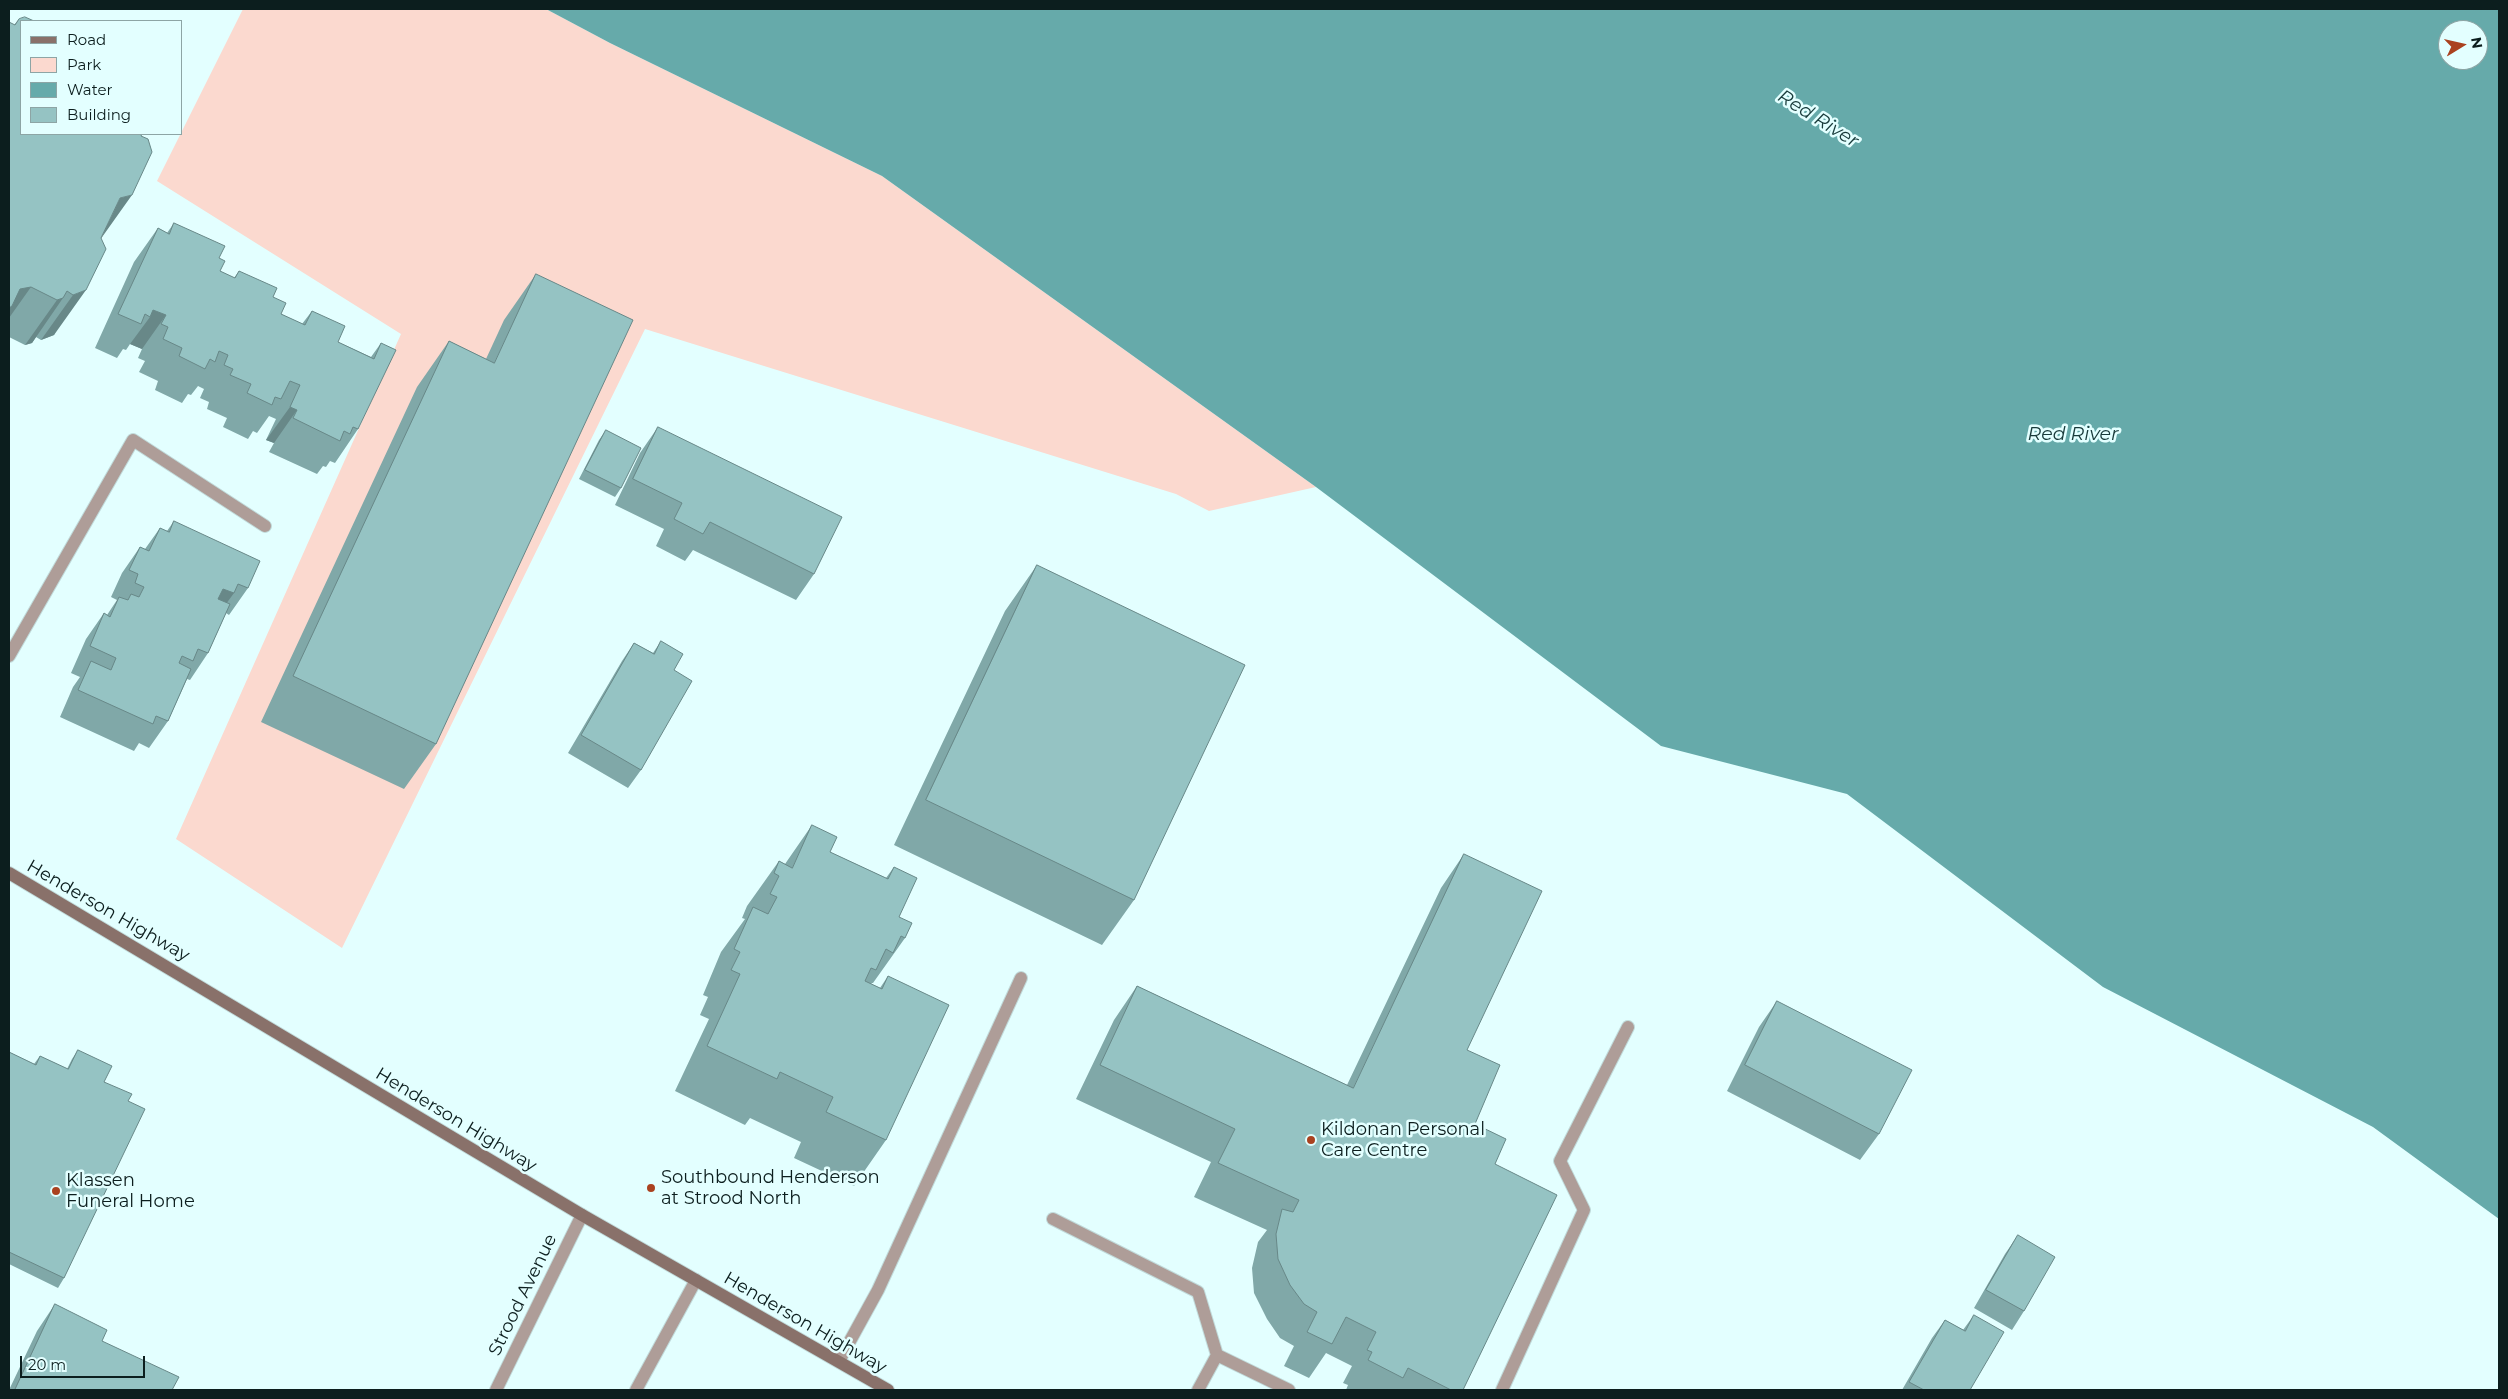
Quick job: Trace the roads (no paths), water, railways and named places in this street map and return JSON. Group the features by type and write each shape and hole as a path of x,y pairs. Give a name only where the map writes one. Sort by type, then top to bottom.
{"main road":[{"name":"Henderson Highway","path":"9,873 582,1215 839,1361 883,1389"}],"street":[{"path":"9,656 133,440 265,526"},
{"path":"839,1361 878,1290 1022,978"},
{"path":"1502,1390 1584,1210 1560,1161 1628,1027"},
{"name":"Strood Avenue","path":"496,1390 582,1215"},
{"path":"1053,1219 1198,1292 1217,1355 1198,1390"},
{"path":"638,1390 696,1280"},
{"path":"1217,1355 1289,1390"}],"water":[{"name":"Red River","path":"546,9 2499,9 2499,1219 2373,1127 2103,987 1847,794 1661,746 1316,487 882,176 610,43"}],"place":[{"name":"Kildonan Personal Care Centre","path":"1311,1140"},
{"name":"Southbound Henderson at Strood North","path":"651,1188"},
{"name":"Klassen Funeral Home","path":"56,1191"}]}
